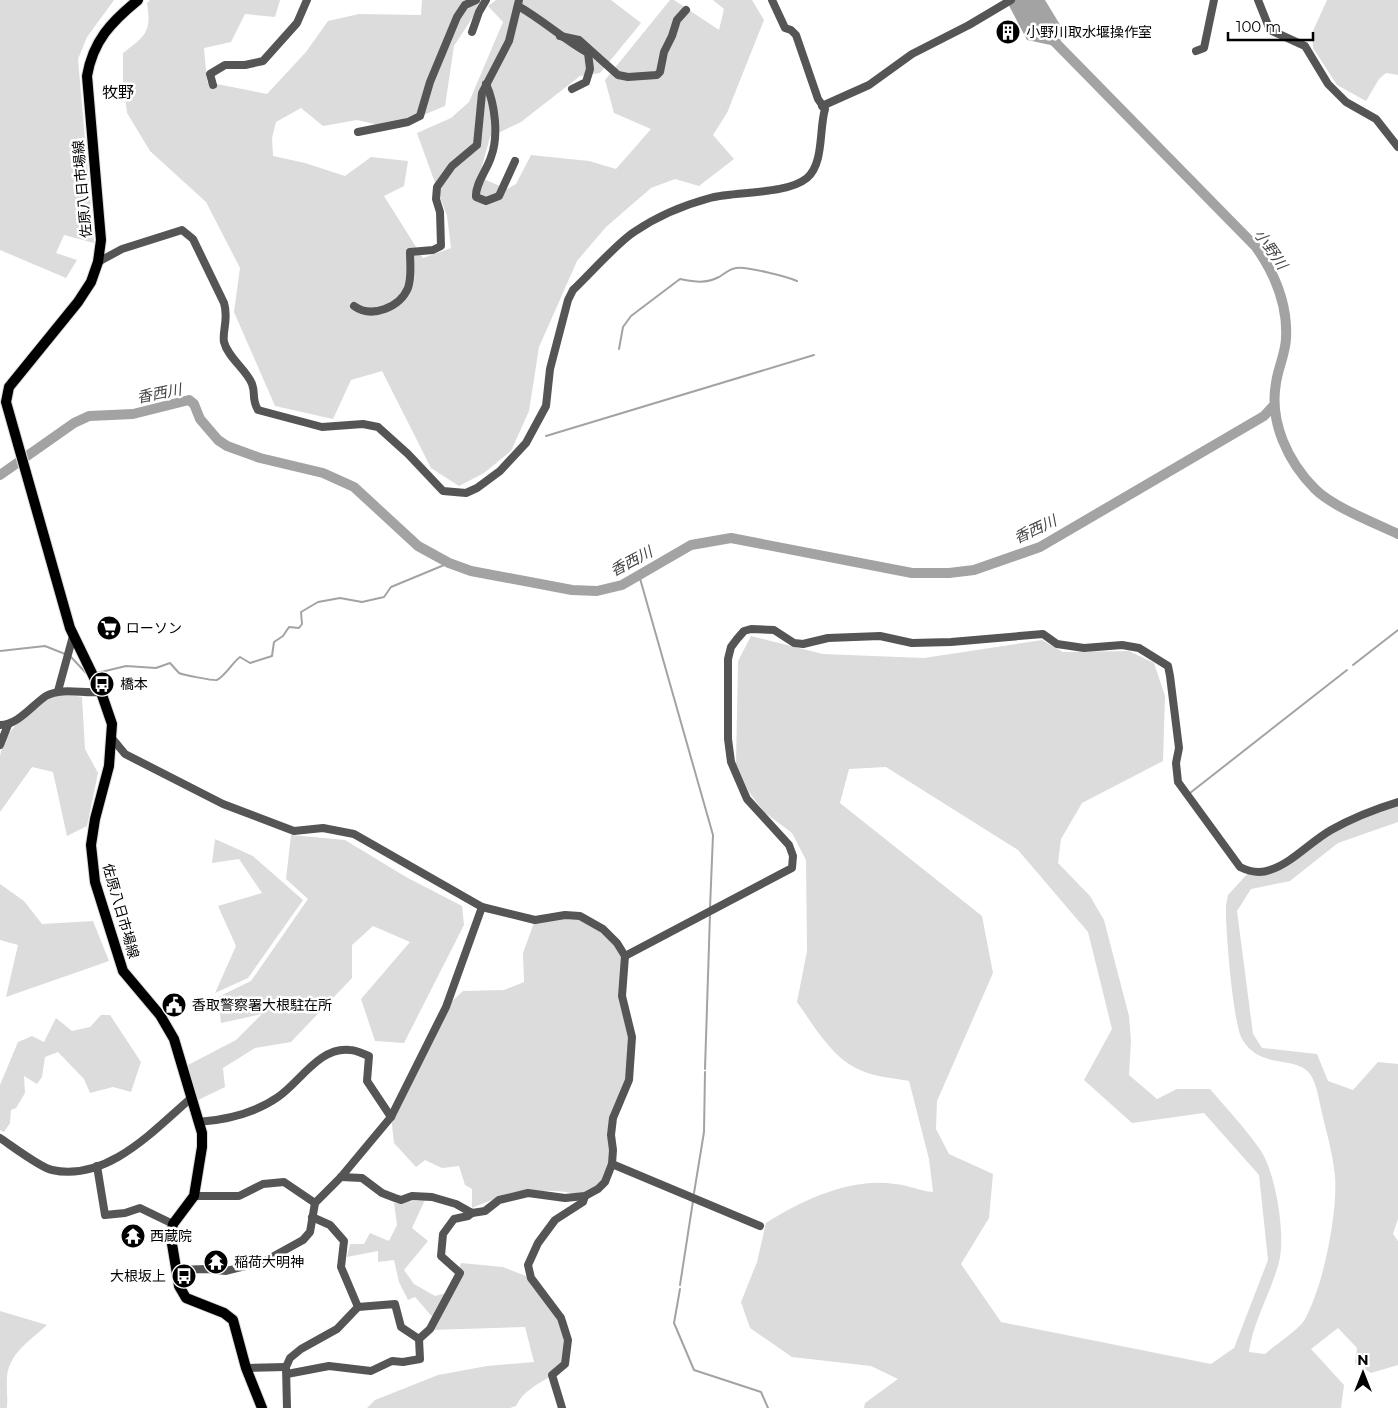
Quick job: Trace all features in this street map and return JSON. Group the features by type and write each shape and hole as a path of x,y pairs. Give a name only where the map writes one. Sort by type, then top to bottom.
{"main road":[{"name":"佐原八日市場線","path":"138,0 115,18 101,36 92,54 87,76 101,240 98,262 91,282 78,302 3,394 73,636 101,692 112,724 109,766 95,819 91,845 95,882 124,971 160,1015 174,1039 180,1054 190,1099 198,1122 202,1147 194,1196 174,1224 171,1246 176,1270 183,1296 224,1313 233,1320 246,1368 262,1408"}],"street":[{"path":"213,85 210,74 225,65 245,65 264,61 297,23 307,0"},
{"path":"358,132 408,122 420,116 433,76 458,17 465,5 476,0"},
{"path":"472,32 478,12 486,0"},
{"path":"98,262 122,249 182,230 193,239 224,303 227,314 224,341 237,366 252,383 256,406 322,427 363,424 378,427 408,454 443,491 466,493 478,488 500,471 518,452 539,421 546,406 550,369 568,300 573,290 633,233 678,209 712,197 778,188 807,178 813,170 819,153 820,124 825,110 818,99 796,35 791,30 785,28 772,0"},
{"path":"822,106 869,85 912,54 969,25 1011,0"},
{"path":"1196,51 1204,48 1214,0"},
{"path":"1258,0 1270,30 1305,46 1328,84 1346,102 1376,119 1398,147"},
{"path":"354,306 363,310 378,311 396,303 404,296 410,282 410,252 433,250 441,246 440,212 436,199 437,187 452,166 476,145 480,101 486,84 509,41 518,3 544,21 560,36 588,54 590,69 586,82 572,89"},
{"path":"560,36 579,40 618,75 628,77 657,75 660,72 664,52 677,20 686,10"},
{"path":"486,84 493,109 494,135 492,155 476,190 476,197 486,201 500,196 515,161"},
{"path":"624,956 792,868 793,856 789,845 746,799 731,762 728,739 728,659 731,647 744,631 751,629 774,630 794,643 802,644 828,638 880,636 912,643 951,642 1043,634 1058,644 1066,646 1084,648 1122,645 1139,648 1168,666 1179,748 1176,763 1178,782 1240,867 1249,872 1268,871 1279,866 1330,830 1358,816 1398,802"},
{"path":"58,691 73,636"},
{"path":"0,745 4,725 40,700 58,691 101,692"},
{"path":"111,737 125,754 215,800 294,831 323,828 354,834 482,907 535,920 565,915 580,916 603,929 617,943 624,956 622,996 632,1037 629,1080 614,1118 610,1135 613,1150 612,1164 605,1182 598,1189 585,1196 565,1198 528,1194 499,1200 486,1211 454,1219 443,1234 441,1256 460,1273 430,1329 418,1339"},
{"path":"176,1270 206,1269 226,1271 265,1260 303,1240 310,1232 315,1203 342,1177 391,1117 446,1007 482,907"},
{"path":"198,1122 217,1121 256,1108 277,1098 311,1067 335,1051 350,1050 369,1056 367,1081 391,1117"},
{"path":"0,1138 51,1170 68,1171 97,1166 122,1155 190,1099"},
{"path":"612,1164 760,1226"},
{"path":"97,1166 105,1215 125,1213 140,1208 174,1224"},
{"path":"342,1177 362,1178 382,1193 401,1200 412,1196 432,1197 456,1204 472,1213"},
{"path":"194,1196 238,1196 264,1184 284,1182 315,1203"},
{"path":"562,1408 552,1375 565,1364 568,1340 561,1318 531,1278 528,1265 538,1243 555,1220 583,1202 585,1196"},
{"path":"312,1217 330,1226 344,1241 341,1267 358,1307"},
{"path":"246,1368 286,1371 329,1366 371,1371 392,1361 403,1362 420,1359 418,1339 401,1327 395,1304 358,1307 337,1329 301,1349 290,1358 286,1371 287,1408"}],"shaded area":[{"path":"0,0 114,0 87,37 78,59 94,243 64,235 56,253 77,260 66,278 0,250"},
{"path":"150,0 280,0 275,17 245,14 231,42 204,48 207,82 267,94 306,52 328,21 359,14 421,15 422,0 484,0 454,46 445,106 392,128 357,120 323,126 301,108 276,122 272,138 273,156 305,163 345,176 371,157 408,161 404,186 384,196 423,258 451,248 447,216 417,133 451,118 469,102 503,22 488,6 496,0 611,0 641,23 600,73 580,76 521,122 490,137 479,177 507,189 516,184 531,155 589,161 616,169 651,129 614,113 605,80 670,0 674,0 719,30 724,9 713,0 752,0 764,20 727,113 713,135 734,159 699,186 675,179 651,188 606,227 577,261 539,347 529,411 511,451 484,473 459,486 431,468 382,371 351,380 333,419 275,406 234,312 240,268 206,202 150,151 127,113 123,80 123,53 145,33 148,21 147,3"},
{"path":"1006,0 1045,0 1062,28 1060,47 1027,40"},
{"path":"1327,0 1398,0 1398,75 1386,73 1379,79 1366,101 1337,85 1313,48 1312,33"},
{"path":"751,636 823,654 924,658 1042,640 1063,652 1129,651 1154,663 1165,696 1163,761 1082,803 1061,839 1058,863 1090,896 1104,920 1129,1016 1131,1041 1129,1075 1157,1099 1177,1089 1210,1089 1249,1135 1266,1161 1278,1205 1281,1251 1276,1273 1254,1329 1249,1352 1265,1354 1302,1323 1312,1305 1332,1229 1335,1176 1318,1093 1310,1074 1304,1068 1296,1065 1268,1059 1259,1055 1250,1049 1242,1039 1230,974 1226,916 1228,895 1249,872 1268,871 1330,830 1398,802 1398,822 1338,843 1290,881 1251,889 1237,911 1253,1034 1262,1048 1317,1054 1328,1081 1353,1090 1378,1062 1398,1064 1398,1219 1393,1234 1398,1241 1398,1365 1371,1373 1355,1363 1357,1348 1338,1328 1311,1349 1344,1385 1341,1408 864,1408 865,1403 898,1379 871,1366 792,1357 750,1328 741,1302 757,1262 766,1223 795,1206 844,1187 878,1183 895,1184 933,1192 929,1159 909,1081 871,1074 850,1065 832,1050 797,1002 807,951 806,860 792,833 764,812 749,792 736,764 738,661","holes":["886,767 1018,850 1088,932 1112,1029 1084,1080 1132,1123 1204,1113 1259,1175 1268,1260 1234,1348 1211,1364 1001,1322 961,1264 989,1218 993,1174 949,1154 936,1129 937,1101 993,973 982,916 840,803 849,769"]},
{"path":"62,694 82,697 85,749 98,773 87,826 67,836 53,772 32,767 0,812 0,757 8,736 22,718 32,710"},
{"path":"291,835 345,840 406,877 462,906 464,925 404,1043 375,1041 361,999 410,942 373,926 352,945 352,978 291,1042 255,1048 223,1068 225,1087 196,1101 188,1065 236,1040 262,1014 221,1023 218,997 251,981 308,899 286,879"},
{"path":"215,839 253,856 303,900 248,978 215,993 236,946 218,906 262,893 239,859 212,863"},
{"path":"0,884 24,901 42,924 93,921 109,961 6,997 18,945 0,940"},
{"path":"580,916 603,929 625,956 622,996 632,1037 629,1080 613,1118 613,1150 605,1182 585,1196 556,1191 527,1192 499,1198 472,1208 472,1189 465,1185 459,1166 442,1168 425,1160 416,1167 394,1143 391,1117 446,1007 463,991 504,990 524,982 523,953 535,920"},
{"path":"101,1015 110,1015 141,1062 131,1092 113,1087 90,1093 84,1079 58,1052 45,1057 42,1077 37,1084 24,1076 25,1093 16,1108 11,1110 10,1123 4,1132 0,1130 0,1085 18,1042 32,1036 44,1042 56,1018 72,1031 90,1027"},
{"path":"425,1200 412,1228 428,1241 404,1270 414,1284 435,1296 450,1292 461,1263 503,1267 531,1278 561,1318 568,1353 554,1374 527,1392 516,1406 510,1408 367,1408 375,1400 438,1375 487,1366 534,1362 525,1327 431,1330 435,1320 415,1297 408,1300 399,1282 394,1260 378,1262 378,1251 347,1257 350,1244 364,1244 370,1233 389,1241 397,1225 394,1203"},
{"path":"0,1311 47,1325 22,1347 12,1360 7,1376 7,1408 0,1408"}],"waterway":[{"name":"小野川","path":"1051,38 1256,247 1263,257 1279,290 1285,314 1286,339 1277,377 1275,412 1278,427 1289,454 1305,478 1323,496 1355,514 1398,534"},
{"path":"619,349 623,327 631,316 680,279 704,282 719,277 731,269 741,268 767,272 797,281"},
{"path":"546,436 814,355"},
{"name":"香西川","path":"0,475 74,423 89,416 133,414 189,400 194,404 200,419 218,440 227,446 260,458 323,473 354,487 418,546 449,563 471,571 572,590 597,591 622,585 691,545 731,538 912,573 949,573 974,570 1040,547 1264,416 1274,405"},
{"path":"97,673 126,666 156,668 170,663 179,673 217,680 240,657 250,663 272,656 274,642 283,636 289,627 299,628 302,624 301,612 318,602 340,598 362,602 384,597 391,587 449,563"},
{"path":"639,575 713,835 710,908"},
{"path":"1353,665 1398,630"},
{"path":"0,651 45,646 65,654"},
{"path":"71,657 86,673"},
{"path":"1190,793 1347,670"},
{"path":"705,1069 710,914"},
{"path":"694,1193 704,1132 705,1072"},
{"path":"680,1285 693,1201"},
{"path":"680,1289 674,1323 694,1370 761,1392 768,1408"}],"place":[{"name":"小野川取水堰操作室","path":"1008,32"},
{"name":"ローソン","path":"109,628"},
{"name":"橋本","path":"102,684"},
{"name":"香取警察署大根駐在所","path":"174,1005"},
{"name":"西蔵院","path":"133,1236"},
{"name":"稲荷大明神","path":"216,1262"},
{"name":"大根坂上","path":"184,1276"}],"district":[{"name":"牧野","path":"118,92"}]}
